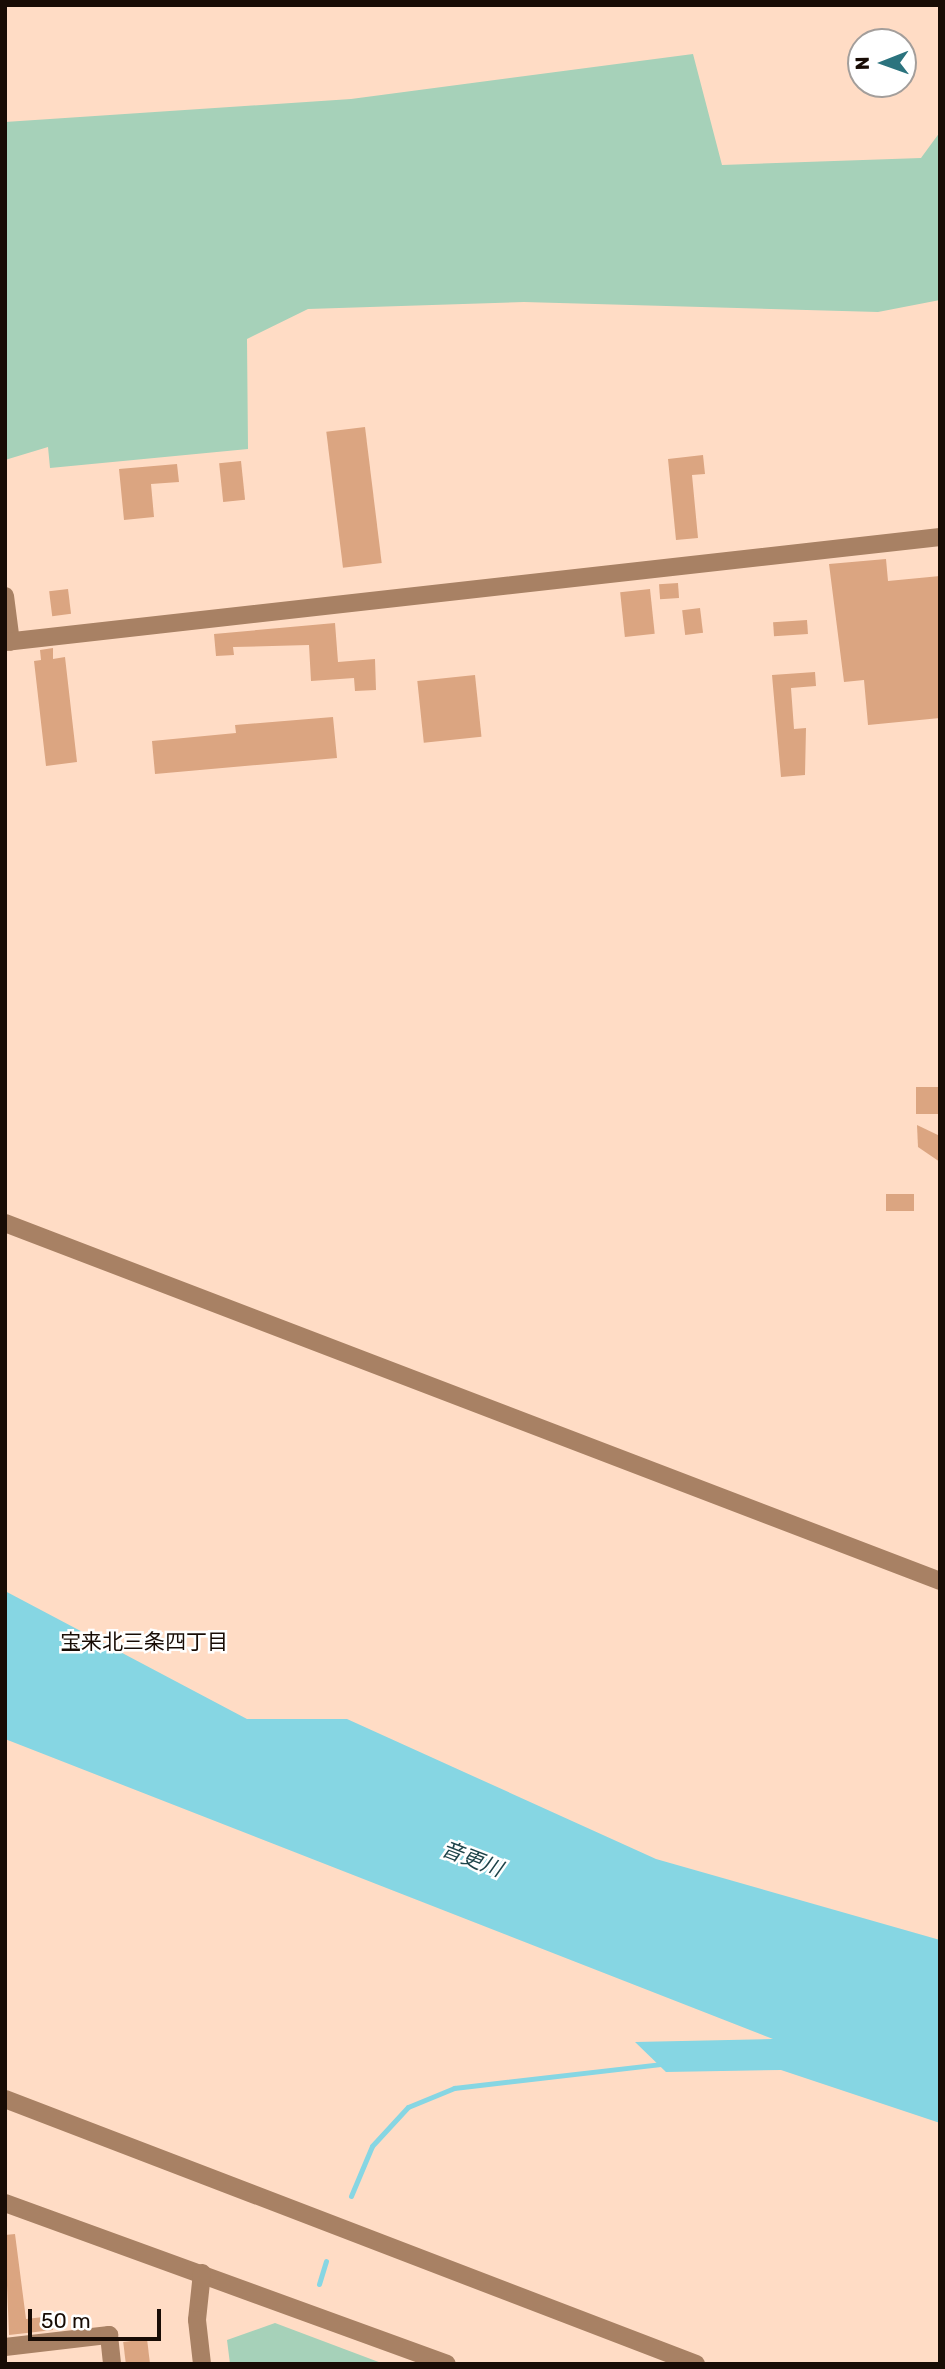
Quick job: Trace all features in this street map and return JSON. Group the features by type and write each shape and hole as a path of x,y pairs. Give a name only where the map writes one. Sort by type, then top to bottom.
{"street":[{"path":"5,596 8,642 940,537"},
{"path":"5,1223 940,1581"},
{"path":"5,2099 696,2364"},
{"path":"5,2203 447,2364"},
{"path":"202,2273 197,2320 202,2364"},
{"path":"5,2347 109,2335 112,2364"}],"green space":[{"path":"693,54 722,165 921,158 940,132 940,300 878,312 524,302 308,309 247,339 248,449 50,468 48,447 5,460 5,122 351,99"},
{"path":"275,2323 384,2364 230,2364 227,2340"}],"water":[{"name":"音更川","path":"5,1591 247,1719 347,1719 656,1859 940,1940 940,2123 781,2070 666,2072 635,2042 773,2039 5,1739"}],"building":[{"path":"365,427 382,563 343,568 326,432"},
{"path":"703,455 705,474 692,475 698,538 676,540 668,459"},
{"path":"241,461 245,500 223,502 219,463"},
{"path":"177,464 179,482 151,484 154,517 124,520 119,469"},
{"path":"886,559 888,581 940,576 940,718 868,725 864,680 844,682 829,564"},
{"path":"678,583 679,598 660,599 659,584"},
{"path":"68,589 71,614 52,616 49,591"},
{"path":"650,589 655,634 625,637 620,592"},
{"path":"700,608 703,633 685,635 682,610"},
{"path":"807,620 808,634 774,636 773,622"},
{"path":"335,623 338,662 375,659 376,690 355,691 354,678 311,681 309,645 233,647 234,655 216,656 214,634"},
{"path":"53,648 53,659 65,657 77,762 46,766 34,661 41,660 40,650"},
{"path":"815,672 816,686 791,688 794,729 806,728 805,775 781,777 772,675"},
{"path":"475,675 481,737 424,743 417,681"},
{"path":"333,717 337,758 155,774 152,741 236,733 235,725"},
{"path":"916,1087 940,1087 940,1114 916,1114"},
{"path":"917,1125 940,1136 940,1162 918,1147"},
{"path":"886,1194 914,1194 914,1211 886,1211"},
{"path":"15,2234 26,2319 52,2316 53,2330 9,2335 5,2235"},
{"path":"147,2339 150,2364 126,2364 123,2342"}],"waterway":[{"path":"351,2196 372,2146 408,2107 454,2088 663,2064"},
{"path":"319,2284 326,2261"}],"district":[{"name":"宝来北三条四丁目","path":"144,1642"}]}
